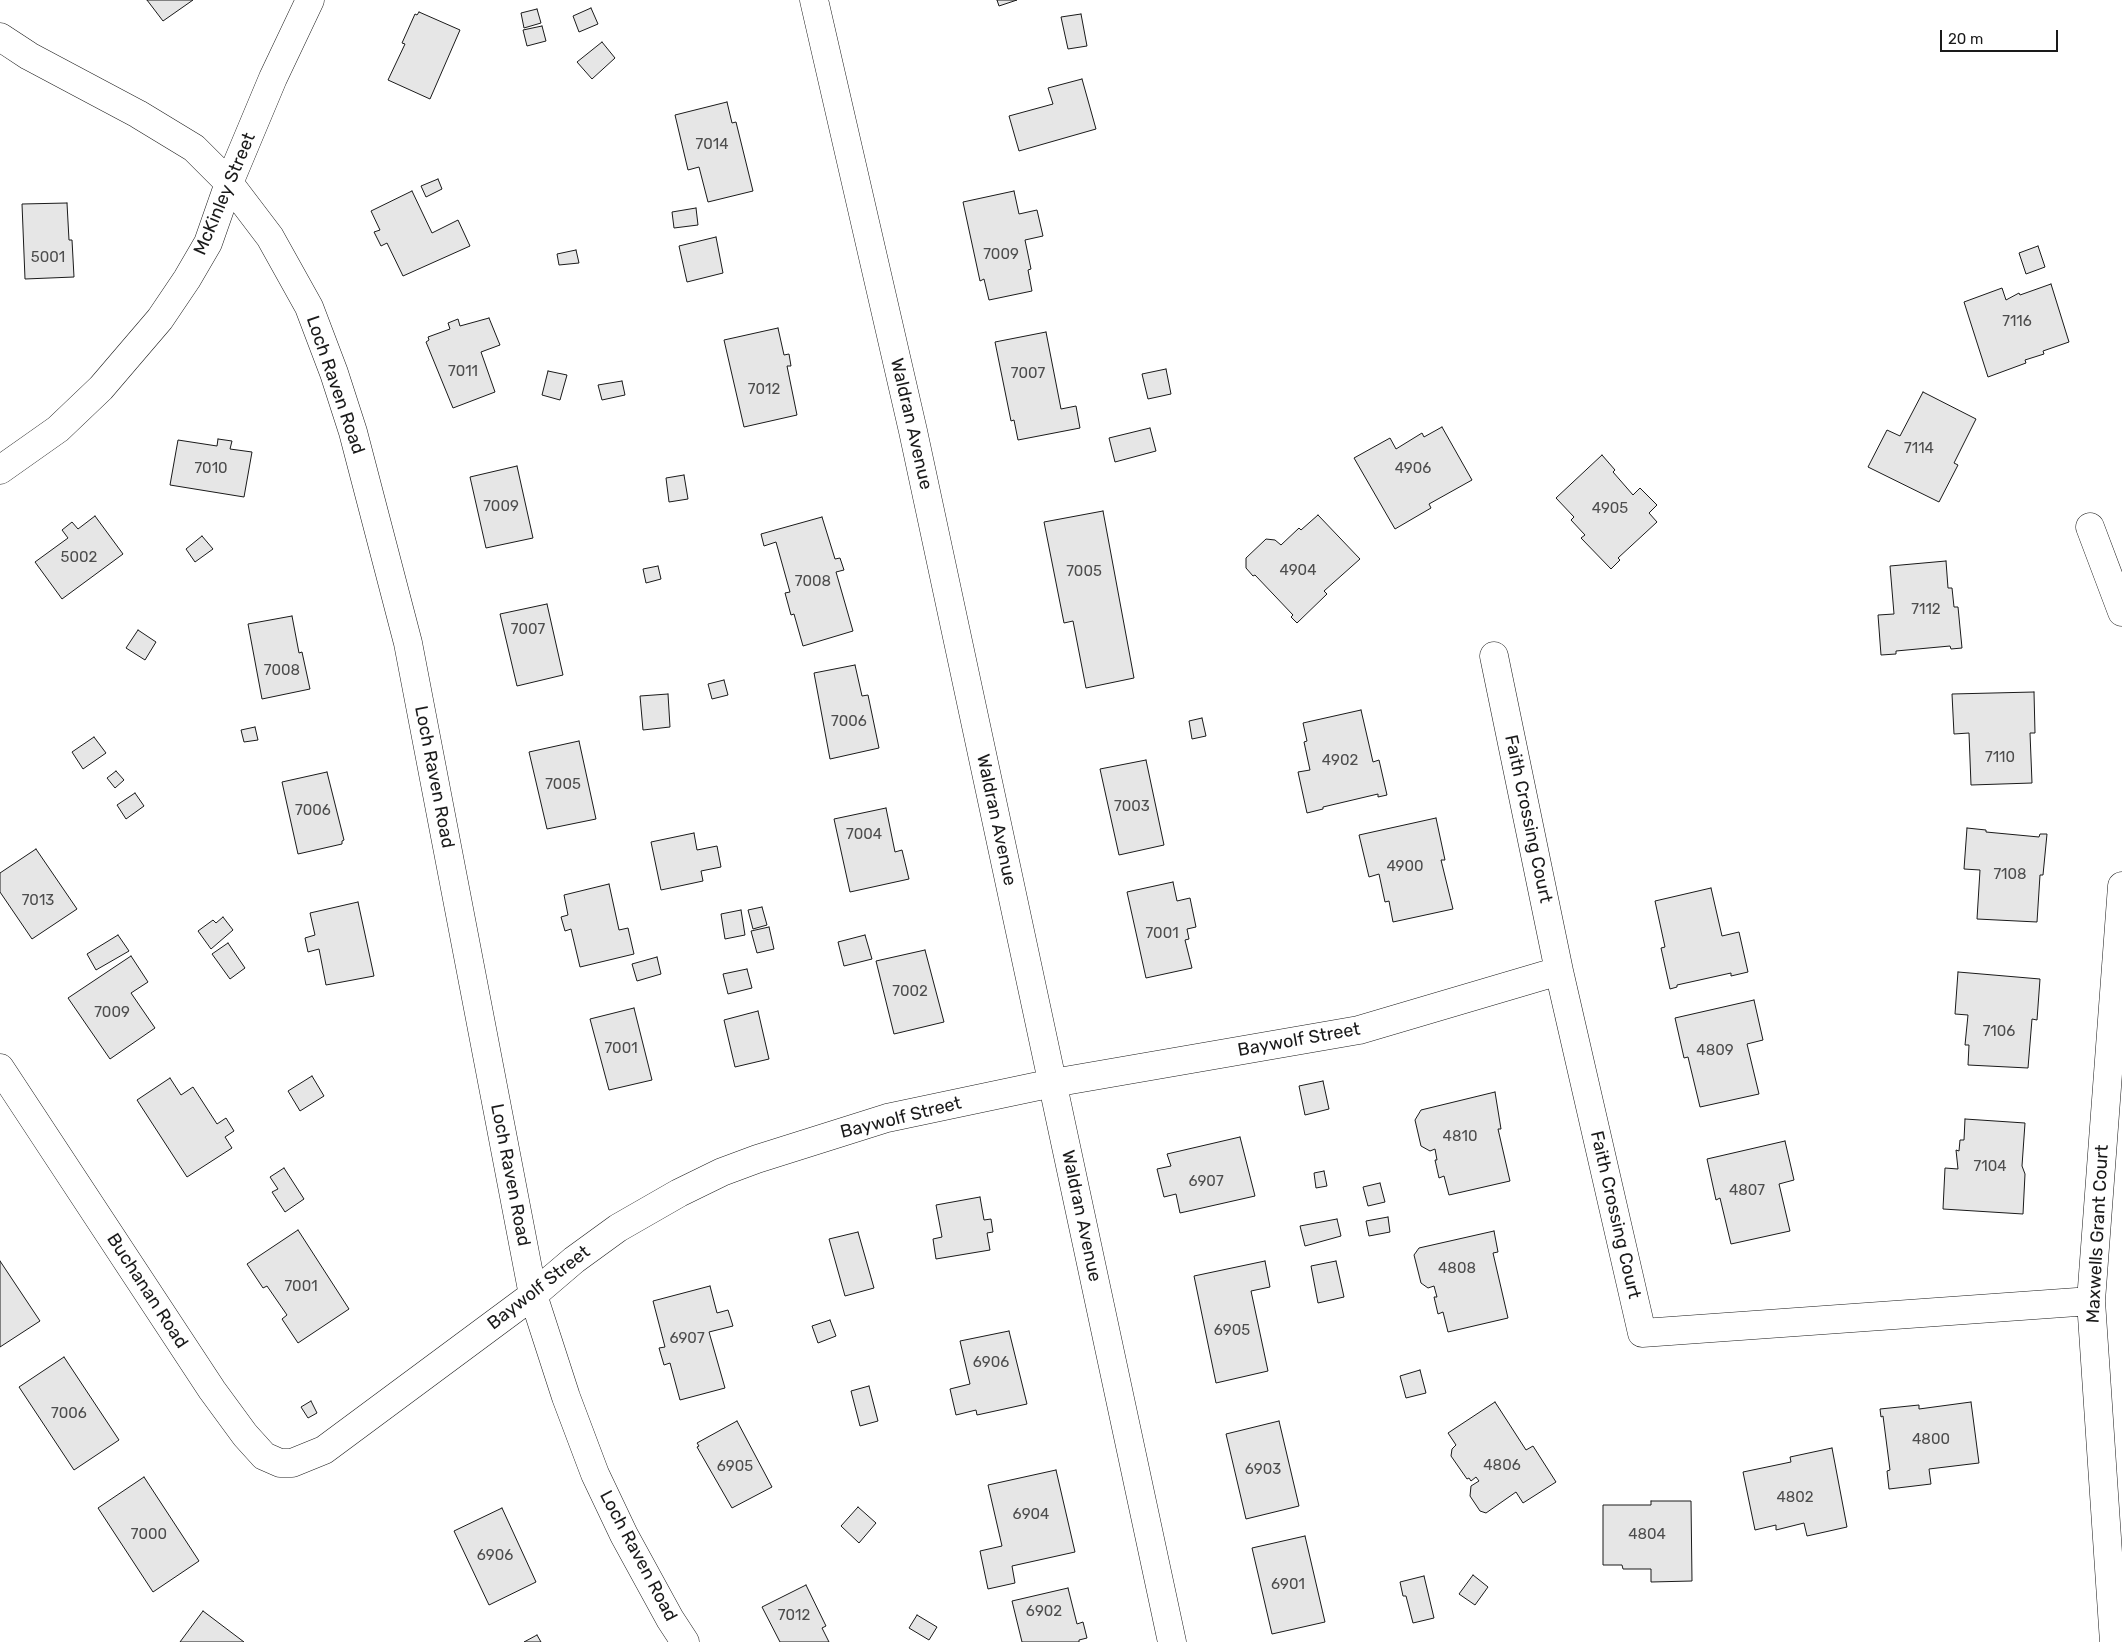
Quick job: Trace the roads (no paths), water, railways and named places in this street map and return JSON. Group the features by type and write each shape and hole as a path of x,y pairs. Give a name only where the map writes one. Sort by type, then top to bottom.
{"street":[{"name":"McKinley Street","path":"0,470 58,429 101,388 160,319 208,244 229,183 273,78 310,0"},
{"name":"Waldran Avenue","path":"814,0 913,431 1172,1642"},
{"name":"Loch Raven Road","path":"0,37 38,61 138,114 194,148 229,183 270,237 309,307 334,373 373,504 406,634 533,1295 566,1397 595,1474 670,1619 686,1642"},
{"path":"2090,527 2122,612"},
{"name":"Faith Crossing Court","path":"1494,656 1559,971 1642,1333 2091,1301"},
{"name":"Maxwells Grant Court","path":"2114,1642 2091,1301 2122,886"},
{"name":"Baywolf Street","path":"324,1450 533,1295 574,1260 618,1228 679,1193 722,1172 886,1118 1053,1084 1359,1030 1559,971"},
{"name":"Buchanan Road","path":"0,1068 212,1390 244,1435 264,1456 280,1463 292,1463 324,1450"}]}
